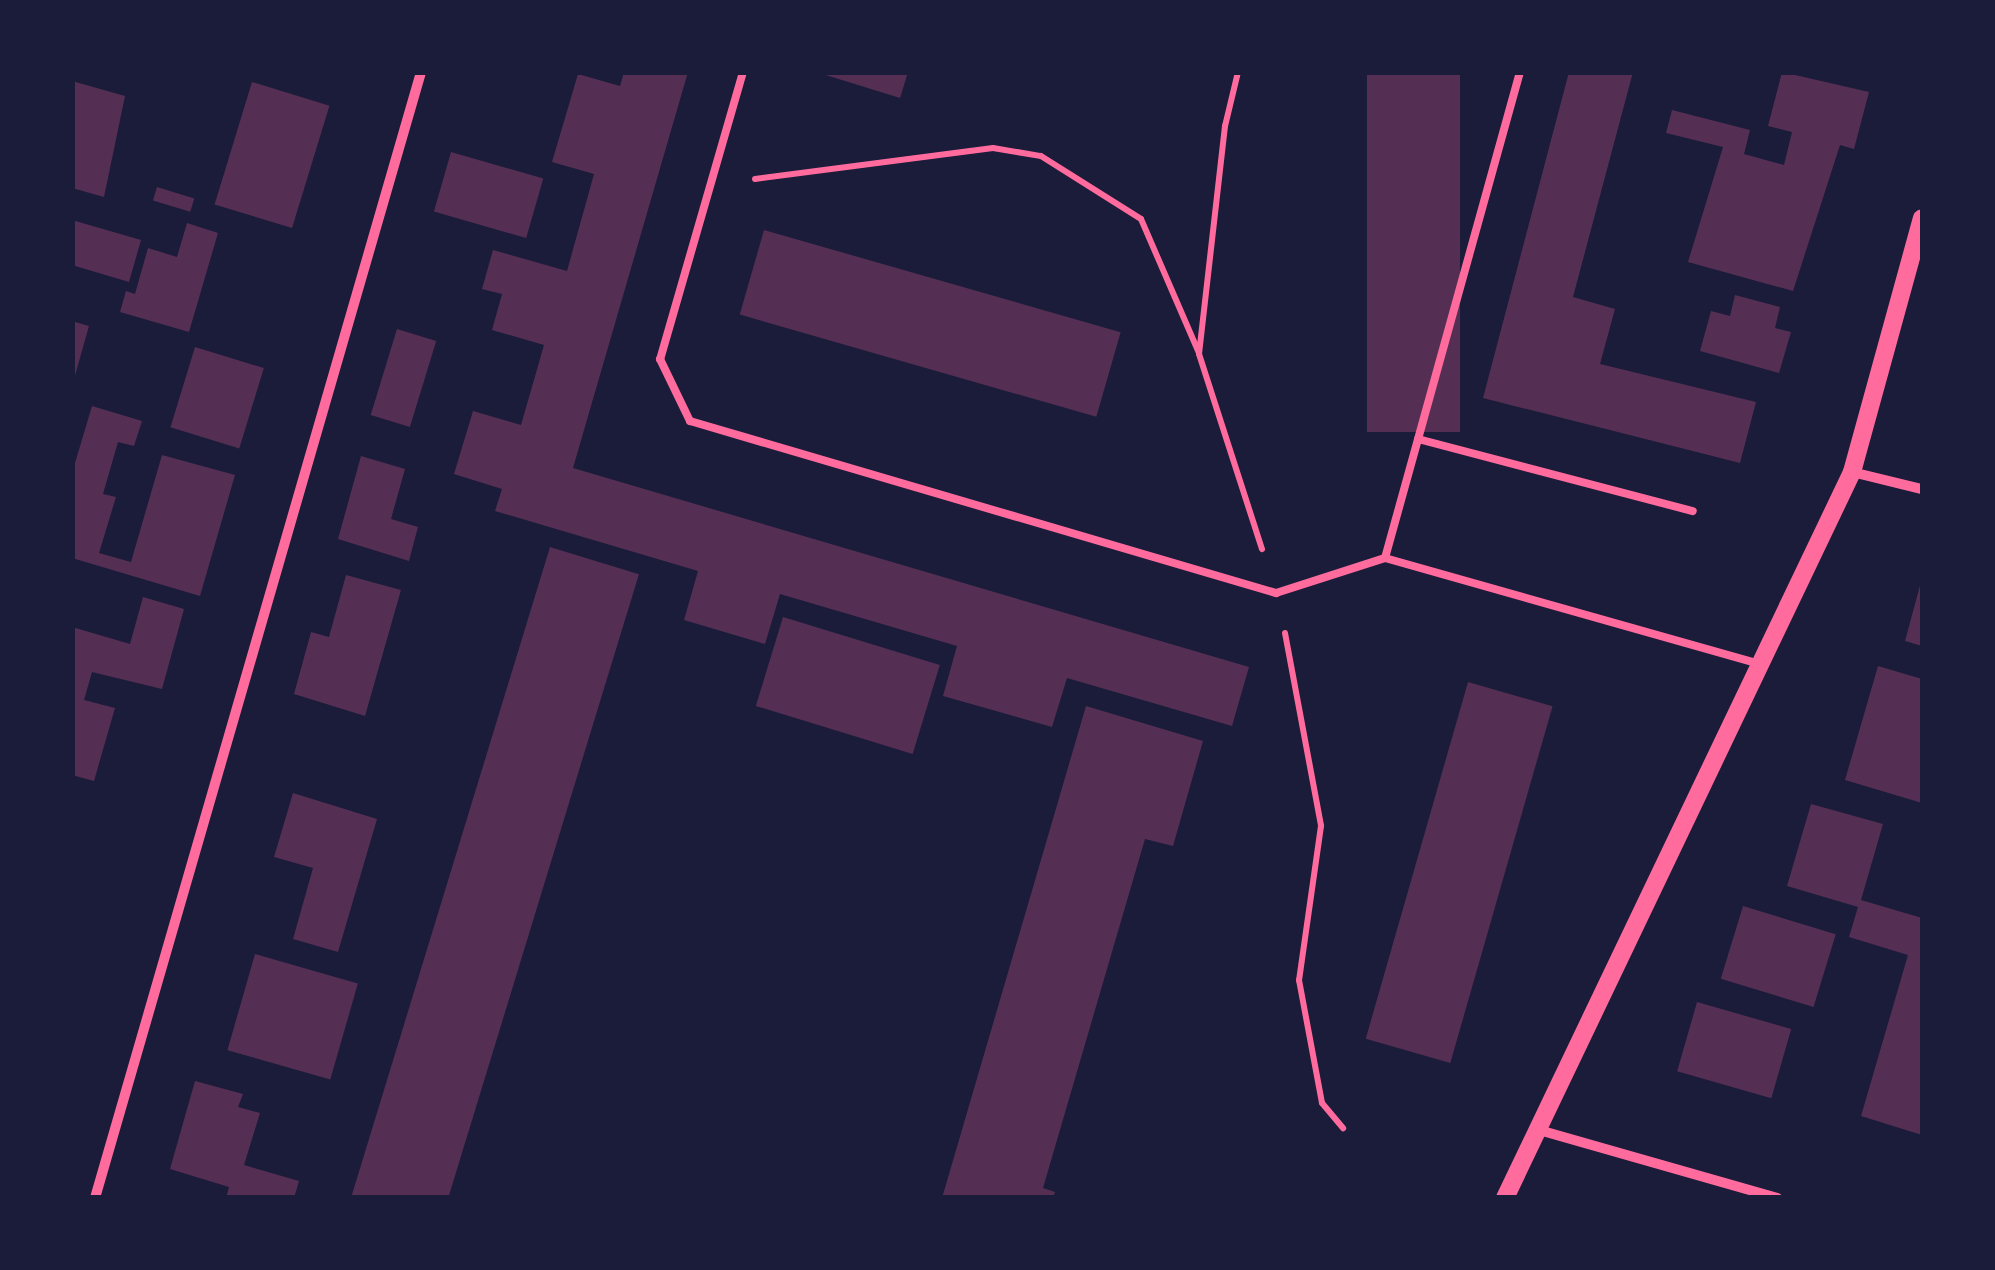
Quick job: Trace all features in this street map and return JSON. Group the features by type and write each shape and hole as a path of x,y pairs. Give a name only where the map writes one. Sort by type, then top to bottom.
{"street":[{"path":"95,1198 421,72"},
{"path":"1505,1198 1852,472 1922,218"},
{"path":"1852,472 1922,489"},
{"path":"1539,1130 1778,1198"}],"lane":[{"path":"743,72 660,359 690,422 1276,593 1385,558 1763,665"},
{"path":"1385,558 1520,72"},
{"path":"1418,440 1693,511"}],"path":[{"path":"710,186 993,148 1042,156 1140,220 1199,354"}],"building":[{"path":"624,72 688,72 573,468 1249,667 1232,726 1067,678 1052,727 943,696 957,646 780,594 765,644 684,620 698,571 495,511 502,489 454,474 473,411 521,425 544,345 492,330 502,294 482,289 493,250 567,271 594,174 552,162 578,74 620,86"},
{"path":"816,72 908,72 900,98"},
{"path":"1367,72 1460,72 1460,432 1367,432"},
{"path":"1569,72 1633,72 1573,297 1615,309 1600,364 1756,402 1740,463 1483,398"},
{"path":"1782,72 1869,92 1854,149 1840,145 1793,291 1688,262 1723,147 1666,133 1672,110 1750,130 1744,154 1784,165 1792,132 1768,126"},
{"path":"72,81 125,96 104,197 72,188"},
{"path":"252,82 329,106 292,228 215,204"},
{"path":"451,152 543,178 526,238 434,212"},
{"path":"157,187 194,198 190,212 153,200"},
{"path":"72,220 141,240 129,282 72,265"},
{"path":"187,223 218,233 189,332 120,312 126,291 135,294 148,248 177,257"},
{"path":"764,230 1121,332 1096,417 740,315"},
{"path":"1735,295 1780,307 1775,328 1791,332 1779,373 1700,351 1711,311 1730,316"},
{"path":"72,321 89,326 74,379 72,379"},
{"path":"397,329 436,341 410,427 371,415"},
{"path":"195,347 264,368 239,448 170,427"},
{"path":"92,406 142,421 134,446 118,442 103,494 116,497 99,553 131,562 162,455 235,475 200,596 72,558 72,473"},
{"path":"361,456 405,469 391,519 418,527 409,561 338,539"},
{"path":"550,547 639,574 448,1198 352,1195"},
{"path":"346,575 401,590 365,716 294,694 311,632 329,637"},
{"path":"1922,582 1922,646 1905,641"},
{"path":"143,597 184,609 162,689 92,672 84,700 115,708 94,781 72,775 72,627 130,644"},
{"path":"783,617 940,665 913,754 756,706"},
{"path":"1878,666 1922,679 1922,803 1845,780"},
{"path":"1468,682 1553,706 1450,1063 1366,1039"},
{"path":"1086,706 1203,741 1173,846 1145,839 1043,1188 1055,1192 1053,1198 942,1198"},
{"path":"293,793 377,819 338,952 293,939 313,868 274,857"},
{"path":"1811,804 1883,824 1861,900 1922,918 1922,1135 1861,1116 1908,955 1849,937 1858,907 1787,886"},
{"path":"1743,906 1836,934 1814,1007 1721,979"},
{"path":"255,954 358,983 330,1080 227,1050"},
{"path":"1697,1002 1791,1029 1771,1098 1677,1071"},
{"path":"195,1081 243,1094 238,1107 260,1113 244,1165 299,1181 294,1198 226,1198 229,1187 170,1169"}]}
